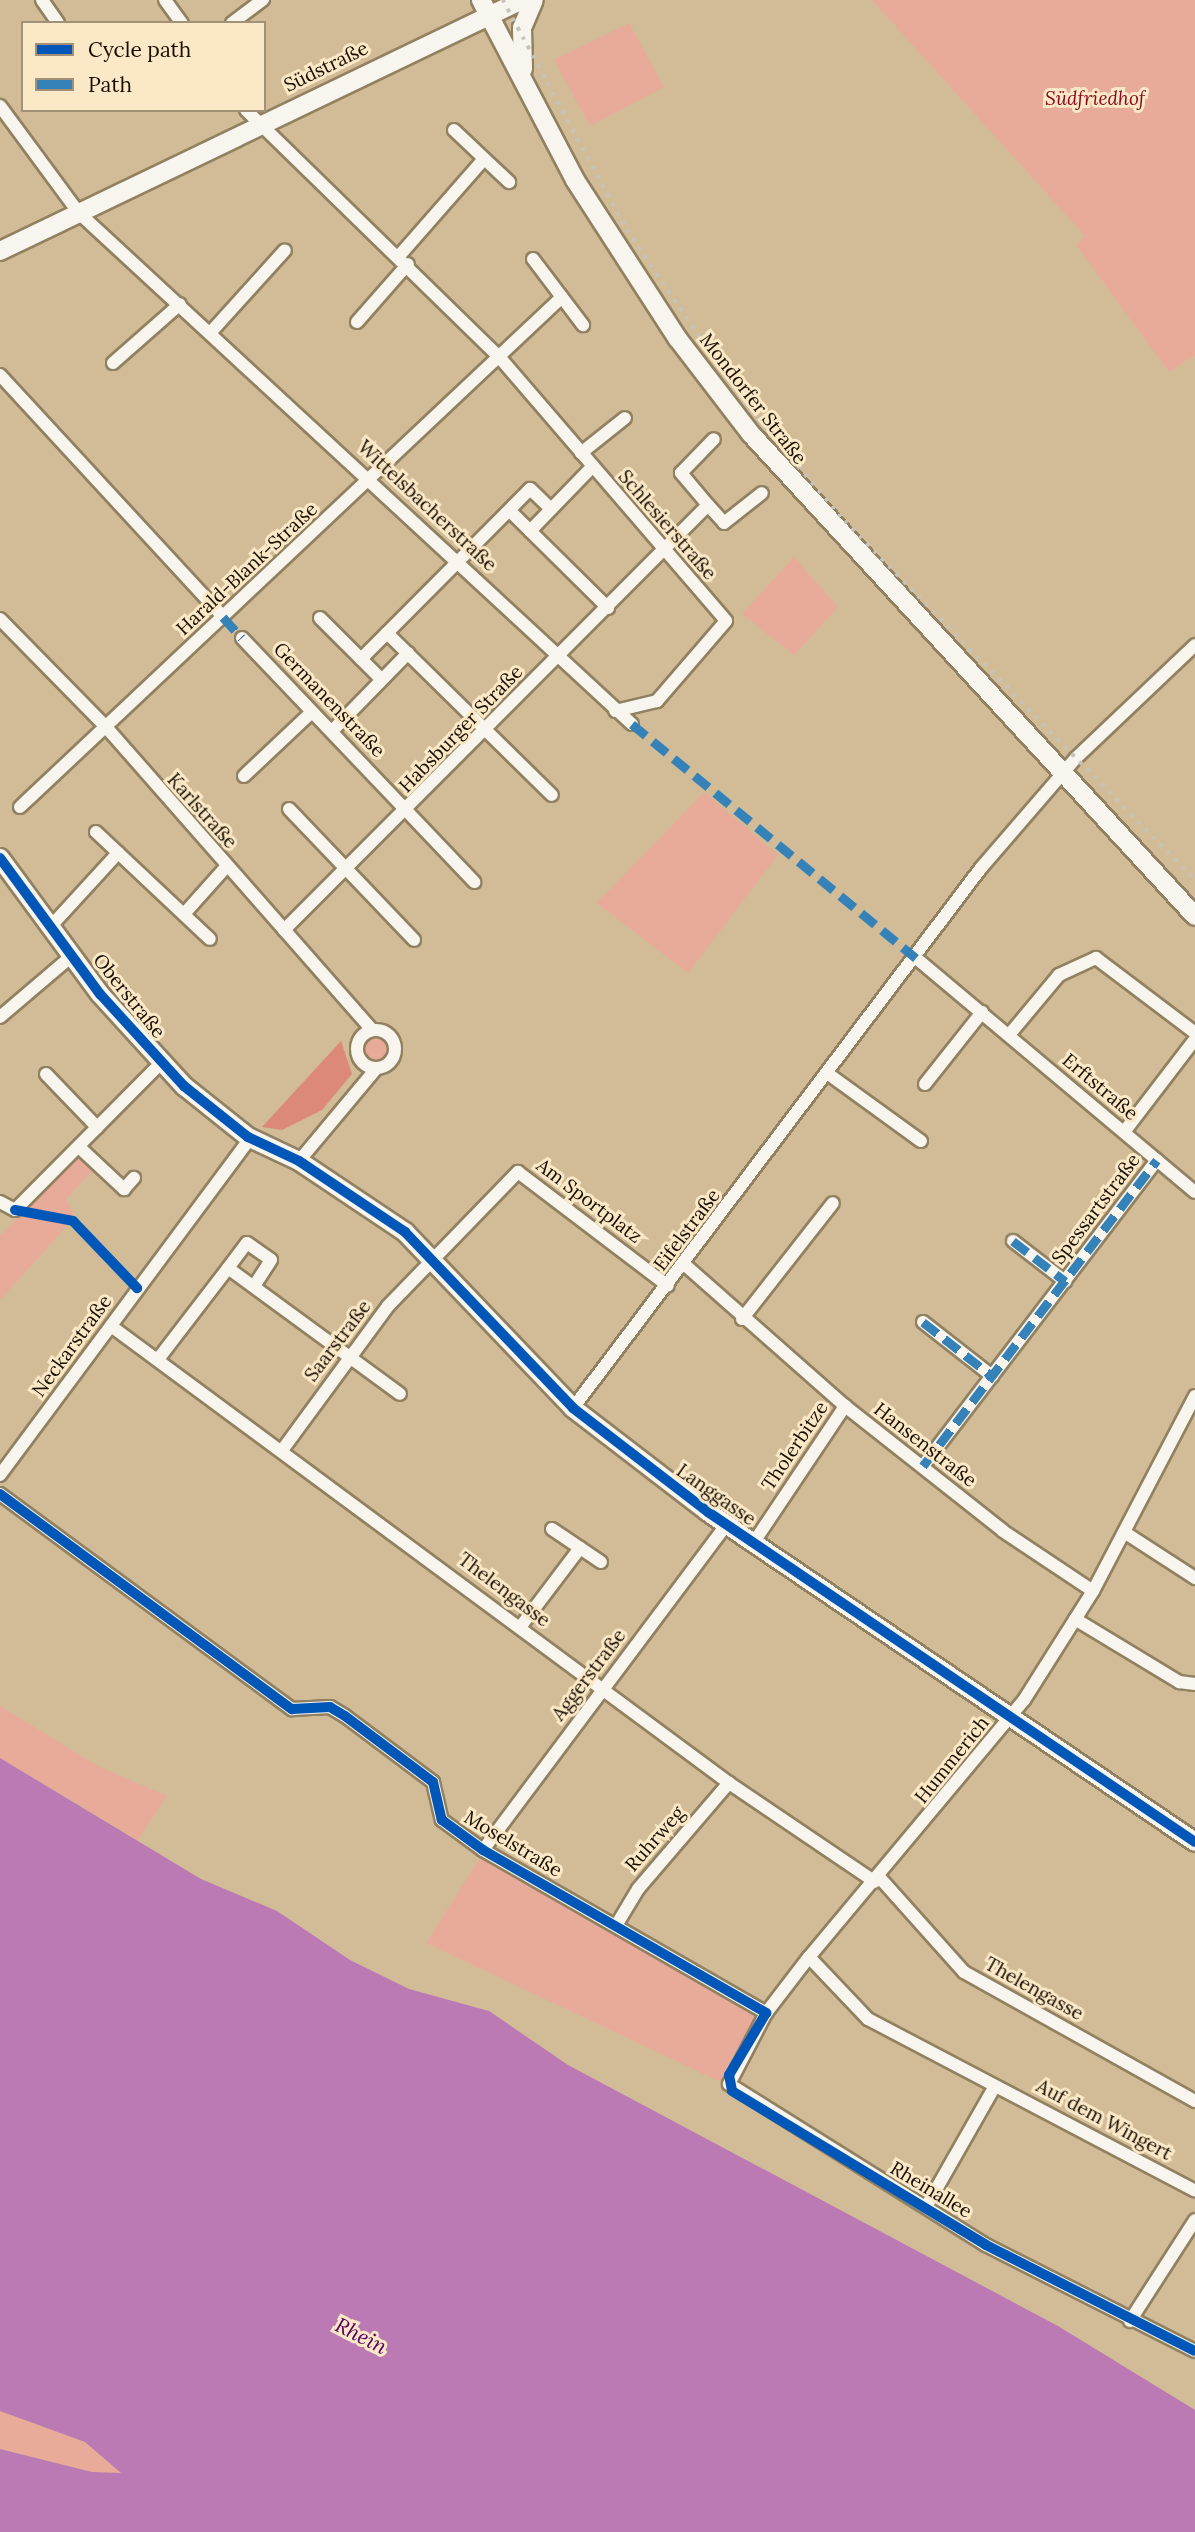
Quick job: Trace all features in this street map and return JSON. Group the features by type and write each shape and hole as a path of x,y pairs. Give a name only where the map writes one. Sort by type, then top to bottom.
{"street":[{"path":"42,0 57,21"},
{"path":"165,0 180,21"},
{"path":"235,21 263,0"},
{"name":"Mondorfer Straße","path":"481,0 575,180 720,394 830,526 1195,916"},
{"name":"Südstraße","path":"266,111 490,17 522,0"},
{"path":"525,83 522,28 534,0"},
{"name":"Wittelsbacherstraße","path":"0,106 79,213 372,480 615,711 632,724"},
{"name":"Südstraße","path":"0,251 79,213 252,117"},
{"name":"Schlesierstraße","path":"252,117 404,260 501,359 662,551 726,621 657,701 615,711"},
{"path":"454,131 509,182"},
{"path":"357,322 484,159"},
{"path":"211,332 285,250"},
{"path":"533,258 583,325"},
{"path":"501,359 562,297"},
{"path":"113,363 180,304"},
{"name":"Harald-Blank-Straße","path":"20,807 501,359"},
{"path":"0,375 223,617"},
{"path":"580,453 625,418"},
{"path":"715,439 681,473 708,505 724,523 762,493"},
{"path":"530,531 592,467"},
{"path":"361,659 530,489 551,509"},
{"name":"Habsburger Straße","path":"284,930 409,811 557,656 608,608 708,505"},
{"path":"510,511 608,608"},
{"path":"320,618 381,679"},
{"name":"Karlstraße","path":"0,619 106,727 226,867 372,1030 388,1034 395,1048 389,1063 376,1069 299,1161"},
{"path":"387,633 552,795"},
{"name":"Germanenstraße","path":"242,638 474,882"},
{"name":"Eifelstraße","path":"573,1408 827,1073 1062,773 1195,645"},
{"path":"332,732 408,653"},
{"path":"244,776 312,712"},
{"path":"289,810 414,940"},
{"path":"96,832 210,939"},
{"path":"52,925 118,853"},
{"name":"Oberstraße","path":"0,858 161,1063 250,1138"},
{"path":"184,914 226,867"},
{"path":"0,1017 74,954"},
{"name":"Erftstraße","path":"916,958 1195,1192"},
{"path":"1009,1035 1059,975 1096,958 1195,1032"},
{"path":"925,1084 982,1012"},
{"path":"372,1030 360,1037 356,1051 362,1064 376,1069"},
{"path":"1124,1132 1195,1038"},
{"path":"0,1202 15,1210 161,1063"},
{"path":"827,1073 921,1141"},
{"path":"46,1074 97,1127"},
{"name":"Langgasse","path":"250,1138 299,1161 405,1232 573,1408 727,1524 1195,1842"},
{"name":"Neckarstraße","path":"0,1475 250,1138"},
{"path":"79,1147 124,1189 134,1178"},
{"name":"Spessartstraße","path":"923,1466 1157,1160"},
{"name":"Am Sportplatz","path":"433,1262 518,1172 668,1286"},
{"path":"742,1319 833,1203"},
{"name":"Spessartstraße","path":"1013,1241 1065,1282"},
{"path":"159,1358 247,1243 271,1260 254,1286"},
{"name":"Saarstraße","path":"283,1449 349,1355 433,1262"},
{"name":"Hansenstraße","path":"684,1264 742,1319 845,1406 1093,1591"},
{"path":"228,1268 400,1394"},
{"path":"923,1322 992,1376"},
{"name":"Thelengasse","path":"111,1326 283,1449 729,1783 878,1880 964,1972 1195,2101"},
{"name":"Hummerich","path":"766,2013 808,1957 878,1880 1009,1717 1093,1591 1195,1396"},
{"name":"Tholerbitze","path":"754,1542 845,1406"},
{"name":"Moselstraße","path":"0,1494 292,1709 330,1706 345,1716 433,1782 442,1820 483,1850 617,1924 766,2013"},
{"name":"Aggerstraße","path":"483,1850 727,1524"},
{"path":"552,1529 601,1562"},
{"path":"1124,1532 1195,1578"},
{"path":"521,1626 580,1548"},
{"path":"1075,1619 1179,1682 1195,1684"},
{"name":"Ruhrweg","path":"617,1924 638,1889 729,1783"},
{"name":"Auf dem Wingert","path":"808,1957 868,2019 1195,2191"},
{"name":"Rheinallee","path":"766,2013 729,2075 732,2091 926,2207 1130,2320 1195,2351"},
{"path":"926,2207 995,2086"},
{"path":"1130,2320 1195,2220"}],"green space":[{"name":"Südfriedhof","path":"872,0 1195,0 1195,355 1169,372 1076,245 1085,236"},
{"path":"629,23 664,87 590,126 554,60"},
{"path":"794,557 838,607 794,655 742,614"},
{"path":"704,792 778,855 688,973 597,903"},
{"path":"375,1035 385,1039 389,1049 385,1059 375,1063 365,1059 361,1049 365,1039"},
{"path":"77,1157 92,1171 66,1199 75,1217 0,1300 0,1236"},
{"path":"0,1706 98,1766 167,1796 138,1840 0,1758"},
{"path":"487,1847 758,2019 723,2083 426,1943"},
{"path":"0,2411 85,2442 121,2473 92,2472 0,2449"}],"shaded area":[{"path":"341,1041 352,1074 322,1110 282,1130 262,1127"}],"water":[{"name":"Rhein","path":"0,1758 201,1879 277,1911 350,1960 409,1989 489,2011 568,2065 1058,2326 1195,2410 1195,2532 0,2532 0,2449 92,2472 121,2473 85,2442 0,2411"}],"railway":[{"path":"503,0 627,230 744,402 845,521 1195,880"}],"marked path":[{"path":"223,617 242,638"},
{"path":"632,724 916,958"},
{"path":"923,1466 1157,1160"},
{"path":"1013,1241 1065,1281"},
{"path":"923,1322 992,1376"}],"cycle path":[{"path":"0,858 100,994 184,1086 248,1137 299,1161 405,1232 573,1408 708,1512 1195,1842"},
{"path":"15,1210 73,1221 137,1288"},
{"path":"0,1494 292,1709 330,1707 345,1716 433,1782 442,1820 483,1850 766,2013 729,2075 732,2091 986,2245 1195,2351"}]}
